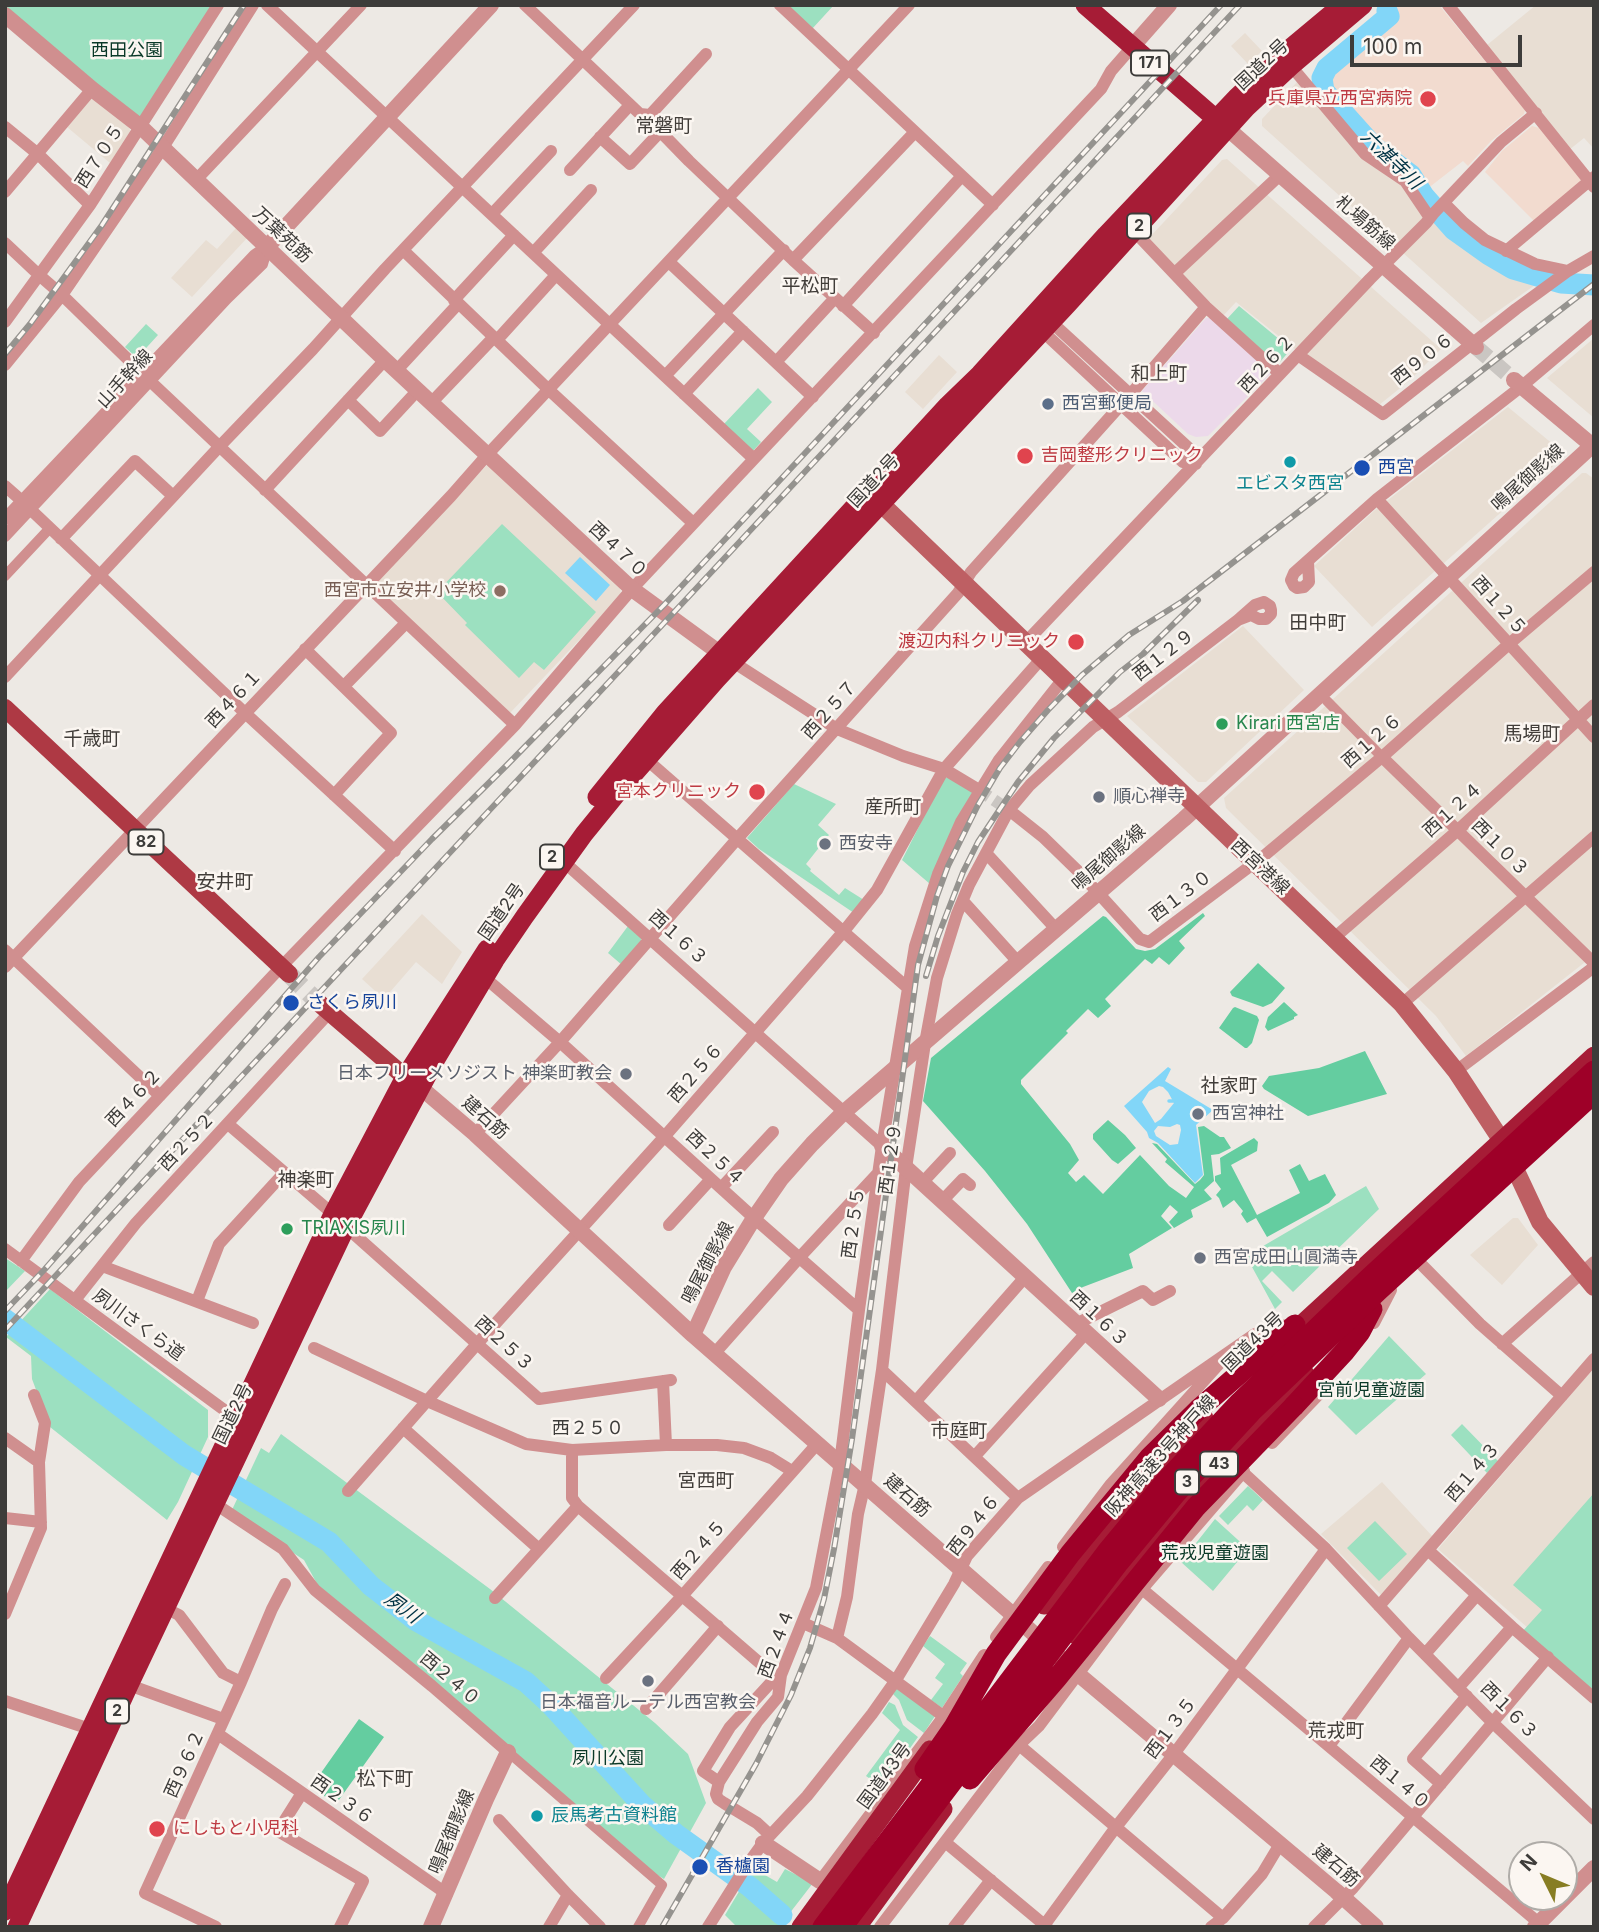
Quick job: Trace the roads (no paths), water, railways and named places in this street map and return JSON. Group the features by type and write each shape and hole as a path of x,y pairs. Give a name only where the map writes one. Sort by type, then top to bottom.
{"highway":[{"name":"171","path":"1085,5 1222,124"},
{"name":"国道2号","path":"1040,320 1134,231 1222,124 1236,98 1342,5"},
{"name":"国道2号","path":"412,1082 564,862 727,658 1222,124 1246,108 1290,66 1363,5"},
{"name":"国道2号","path":"17,1927 165,1608 225,1462 339,1220 474,967 576,823 665,713 727,658"},
{"name":"国道43号","path":"801,1927 1019,1620 1196,1419 1594,1056"},
{"name":"阪神高速3号神戸線","path":"842,1927 865,1884 1107,1552 1165,1482 1240,1402 1348,1298 1594,1071"},
{"name":"阪神高速3号神戸線","path":"823,1927 865,1884 1176,1493 1251,1412 1594,1093"},
{"name":"43","path":"857,1927 987,1748 1170,1516 1292,1387 1371,1309 1594,1103"},
{"path":"865,1884 1009,1735 1196,1507 1345,1351 1360,1332 1371,1309"},
{"path":"865,1884 879,1835 954,1727 996,1654 1107,1507 1150,1457 1196,1419 1242,1370 1295,1325"},
{"name":"国道2号","path":"6,1907 90,1729 212,1495"}],"main road":[{"name":"西宮港線","path":"875,498 1402,1004 1456,1071 1502,1141 1540,1222 1587,1268 1594,1287"},
{"name":"82","path":"5,708 285,971"},
{"path":"325,1008 412,1082"}],"street":[{"name":"西７０５","path":"5,322 90,205 218,5"},
{"path":"5,365 62,295 162,149 254,5"},
{"path":"267,5 754,459"},
{"path":"196,180 361,5"},
{"name":"山手幹線","path":"5,536 26,505 146,377 261,264 267,247 491,5"},
{"path":"525,5 640,114 650,115"},
{"path":"5,677 635,5"},
{"path":"780,5 993,205"},
{"name":"西４６１","path":"8,958 135,831 909,5"},
{"path":"1132,47 1169,5"},
{"path":"1448,5 1592,181 1506,251"},
{"name":"万葉苑筋","path":"5,15 141,127 418,390"},
{"name":"西４６２","path":"21,1261 79,1182 285,971 515,725 632,589 1101,89 1111,71 1132,47"},
{"path":"650,115 706,54"},
{"path":"1290,66 1365,154 1405,181 1437,210 1464,223 1485,240 1506,251 1535,264 1566,273"},
{"path":"5,192 92,89"},
{"path":"570,170 630,105"},
{"name":"西２６２","path":"1026,642 1501,142 1536,113"},
{"path":"650,115 660,132 793,260 874,333"},
{"name":"札場筋線","path":"1222,124 1474,345"},
{"path":"5,127 38,154 90,205"},
{"path":"600,137 630,164 660,132"},
{"path":"793,260 915,132"},
{"path":"492,214 551,151"},
{"path":"1175,274 1280,175"},
{"path":"776,362 839,302 961,177"},
{"path":"533,253 591,190"},
{"path":"1134,231 1206,307 1280,374"},
{"path":"265,490 348,400 391,365 456,302 514,235"},
{"path":"5,243 515,725"},
{"path":"665,376 784,250"},
{"path":"404,251 693,523"},
{"name":"西９０６","path":"1298,355 1383,414 1544,288 1594,256"},
{"path":"669,261 813,397"},
{"path":"432,402 556,275"},
{"name":"西２５７","path":"475,1134 560,1042 737,839 958,593 971,572 1206,307"},
{"path":"1040,320 1126,400 1184,462 1196,464"},
{"path":"1308,561 1377,499 1518,383 1594,326"},
{"path":"684,394 743,331"},
{"path":"1518,383 1593,446"},
{"path":"348,400 380,431 418,390"},
{"name":"西４７０","path":"418,390 632,589 727,658"},
{"name":"鳴尾御影線","path":"693,1335 724,1266 754,1218 781,1179 843,1113 1197,807 1593,446"},
{"path":"61,539 135,460 173,496"},
{"path":"5,486 395,851"},
{"name":"西１２５","path":"1377,499 1594,737"},
{"name":"山手幹線","path":"5,519 26,505"},
{"path":"5,576 50,528"},
{"name":"西１２６","path":"1255,862 1382,757 1594,572"},
{"name":"西１２９","path":"837,1638 847,1597 882,1370 906,1168 925,1043 937,978 962,901 1010,810 1038,777 1093,727 1118,712 1238,620"},
{"path":"344,686 406,622"},
{"path":"305,649 391,733 334,795"},
{"path":"727,658 837,729 944,769 979,790"},
{"name":"西２５６","path":"348,1491 844,931 877,890 944,769 1042,658"},
{"name":"西２５５","path":"840,1463 882,1146 915,946 938,874 961,822 999,760 1063,679"},
{"path":"1327,701 1382,757"},
{"name":"西１２４","path":"1334,938 1457,831 1594,705"},
{"name":"西１０３","path":"1382,757 1594,965"},
{"path":"646,758 909,989"},
{"name":"西１３０","path":"1010,810 1043,837 1140,939 1149,942 1255,862"},
{"path":"1402,1004 1594,837"},
{"path":"986,853 1056,929"},
{"name":"西１６３","path":"564,862 1026,1276 1175,1414 1196,1419 1225,1457 1326,1549 1492,1722 1594,1819"},
{"path":"962,901 1018,961"},
{"path":"8,958 160,1097"},
{"path":"1456,1071 1594,965"},
{"name":"西２５４","path":"484,977 859,1310"},
{"name":"西２５２","path":"75,1300 136,1223 228,1124 325,1008"},
{"name":"建石筋","path":"412,1082 475,1134 714,1354 1078,1674 1376,1927"},
{"name":"西２５３","path":"228,1124 539,1399 667,1380 666,1445"},
{"path":"669,1225 774,1132"},
{"path":"922,1183 950,1153"},
{"path":"197,1301 219,1244 284,1172"},
{"path":"714,1354 879,1172"},
{"path":"942,1201 963,1179 970,1185"},
{"name":"夙川さくら道","path":"5,1249 243,1424"},
{"path":"1420,1263 1480,1324 1562,1396"},
{"path":"102,1266 253,1323"},
{"path":"1502,1344 1587,1268"},
{"path":"916,1401 1026,1276"},
{"name":"西９４６","path":"708,1927 747,1865 767,1839 807,1796 872,1714 896,1680 954,1584 967,1556 1018,1497 1235,1348 1265,1329 1295,1325 1343,1286"},
{"path":"975,1456 1081,1328 1143,1290 1153,1300 1170,1291"},
{"path":"880,1927 1019,1745 1039,1726 1142,1589 1243,1472 1301,1414 1357,1348 1391,1290"},
{"name":"西２５０","path":"314,1348 526,1444 572,1450 717,1445 744,1448 771,1458 792,1471"},
{"path":"1235,1348 1242,1370"},
{"path":"1019,1620 1111,1484 1235,1348"},
{"name":"西１４３","path":"1379,1606 1594,1359"},
{"path":"882,1370 1018,1497"},
{"path":"5,1614 41,1528 39,1462 44,1423 34,1395"},
{"path":"403,1428 539,1549"},
{"path":"5,1438 39,1462"},
{"name":"西２４５","path":"606,1678 817,1444"},
{"path":"572,1450 572,1498 578,1506 778,1676 730,1727 703,1771 719,1782 716,1794 718,1799 757,1823 767,1839 821,1882 947,1719"},
{"name":"西２４４","path":"719,1782 757,1722 778,1697 778,1676 816,1588 840,1463"},
{"name":"西２４０","path":"212,1495 283,1549 315,1590 432,1686 662,1885 638,1927"},
{"path":"495,1598 578,1506"},
{"path":"5,1518 41,1522"},
{"name":"西１３５","path":"1045,1926 1116,1826 1174,1754 1326,1549"},
{"path":"1429,1551 1512,1628 1594,1698"},
{"name":"西９６２","path":"211,1926 145,1892 285,1584"},
{"name":"西１４０","path":"1142,1589 1537,1925"},
{"path":"1425,1654 1477,1595"},
{"path":"165,1608 179,1615 223,1673 241,1682"},
{"path":"803,1623 837,1638 987,1748"},
{"path":"646,1709 718,1626"},
{"path":"1441,1784 1413,1759 1512,1628"},
{"path":"1329,1746 1409,1638"},
{"path":"1314,1927 1345,1898 1548,1657"},
{"path":"129,1685 223,1719"},
{"path":"5,1701 90,1729"},
{"name":"西２３６","path":"218,1734 446,1894"},
{"path":"1019,1745 1223,1918"},
{"name":"鳴尾御影線","path":"432,1927 508,1752"},
{"path":"302,1793 278,1830 363,1881 340,1927"},
{"path":"499,1820 600,1927"},
{"path":"945,1842 1045,1926"},
{"path":"1211,1927 1223,1918 1262,1874 1280,1844"},
{"path":"1537,1925 1594,1868"},
{"path":"954,1927 991,1880"},
{"path":"549,1927 568,1895"}],"water":[{"path":"580,557 610,585 596,601 565,573"},
{"path":"1168,1067 1171,1069 1165,1081 1213,1110 1196,1125 1203,1175 1195,1183 1158,1143 1149,1138 1147,1132 1124,1106","holes":["1159,1086 1168,1092 1174,1103 1155,1123 1142,1102 1149,1091","1177,1124 1181,1130 1178,1144 1170,1145 1156,1136 1154,1131 1158,1126 1170,1127"]}],"waterway":[{"name":"六湛寺川","path":"1387,11 1389,16 1327,68 1322,78 1324,91 1375,148 1411,175 1424,196 1454,230 1513,269 1561,283 1594,285"},
{"path":"1169,1101 1174,1101"},
{"name":"夙川","path":"5,1319 184,1455 329,1542 371,1586 415,1620 526,1682 550,1704 642,1805 676,1834 750,1887 782,1915"}],"tunnel":[{"path":"1476,347 1514,380"},
{"path":"979,790 1009,810"},
{"path":"289,974 320,1004"}],"railway":[{"path":"5,354 102,225 244,5"},
{"path":"5,1311 319,957 664,605 1221,5"},
{"path":"5,1330 1240,5"},
{"path":"662,1927 756,1764 791,1695 810,1648 824,1599 852,1439 918,965 948,866 978,805 1000,768 1048,710 1082,675 1129,635 1183,601 1594,284"},
{"path":"926,976 938,936 963,872 978,842 1018,782 1054,738 1198,600"}],"place":[{"name":"兵庫県立西宮病院","path":"1428,99"},
{"name":"西宮郵便局","path":"1048,404"},
{"name":"吉岡整形クリニック","path":"1025,456"},
{"name":"エビスタ西宮","path":"1290,462"},
{"name":"西宮","path":"1362,468"},
{"name":"西宮市立安井小学校","path":"500,591"},
{"name":"渡辺内科クリニック","path":"1076,642"},
{"name":"Kirari 西宮店","path":"1222,724"},
{"name":"宮本クリニック","path":"757,792"},
{"name":"順心禅寺","path":"1099,797"},
{"name":"西安寺","path":"825,844"},
{"name":"さくら夙川","path":"291,1003"},
{"name":"日本フリーメソジスト 神楽町教会","path":"626,1074"},
{"name":"西宮神社","path":"1198,1114"},
{"name":"TRIAXIS夙川","path":"287,1229"},
{"name":"西宮成田山圓満寺","path":"1200,1258"},
{"name":"日本福音ルーテル西宮教会","path":"648,1681"},
{"name":"辰馬考古資料館","path":"537,1816"},
{"name":"にしもと小児科","path":"157,1829"},
{"name":"香櫨園","path":"700,1867"}],"district":[{"name":"常磐町","path":"664,126"},
{"name":"平松町","path":"810,286"},
{"name":"和上町","path":"1159,374"},
{"name":"田中町","path":"1318,623"},
{"name":"馬場町","path":"1532,734"},
{"name":"千歳町","path":"92,739"},
{"name":"産所町","path":"893,807"},
{"name":"安井町","path":"225,882"},
{"name":"社家町","path":"1229,1086"},
{"name":"神楽町","path":"306,1180"},
{"name":"市庭町","path":"959,1431"},
{"name":"宮西町","path":"706,1481"},
{"name":"荒戎町","path":"1336,1731"},
{"name":"松下町","path":"385,1779"}],"park label":[{"name":"西田公園","path":"127,51"},
{"name":"宮前児童遊園","path":"1371,1391"},
{"name":"荒戎児童遊園","path":"1215,1554"},
{"name":"夙川公園","path":"608,1759"}]}
